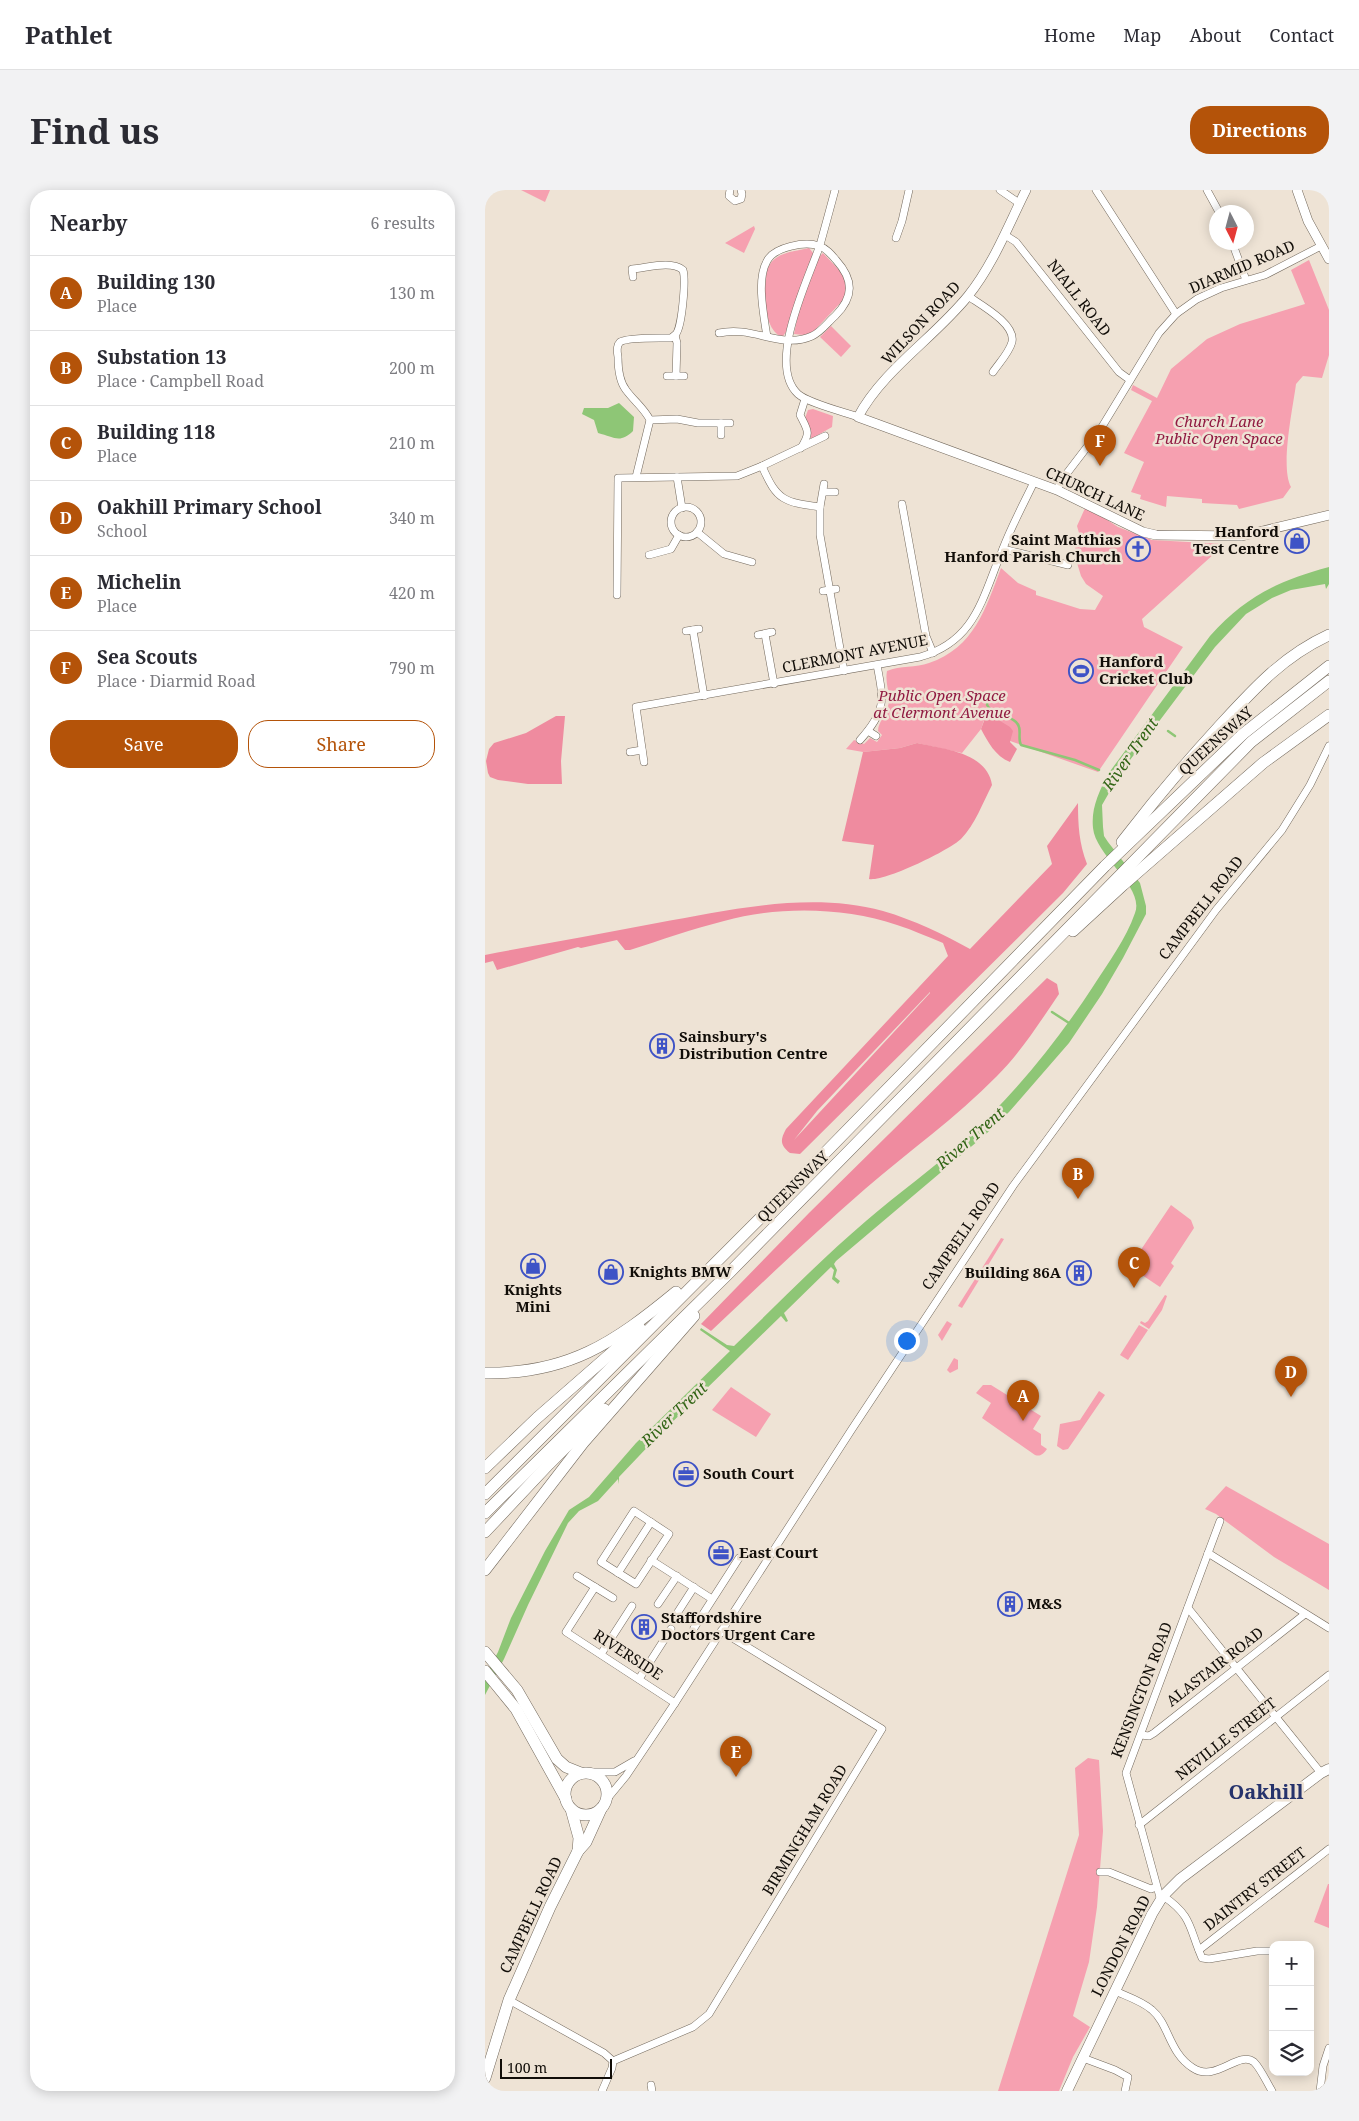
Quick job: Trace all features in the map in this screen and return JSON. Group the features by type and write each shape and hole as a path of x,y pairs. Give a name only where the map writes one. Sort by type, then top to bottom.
{"main road":[{"path":"1126,841 1179,771 1258,684 1298,650 1329,635"},
{"name":"QUEENSWAY","path":"485,1494 947,1029 1126,841 1243,734 1329,666"},
{"name":"QUEENSWAY","path":"485,1513 730,1272 1025,972 1091,916 1137,857 1251,742 1329,681"},
{"path":"1120,881 1145,867 1263,763 1329,715"},
{"path":"485,1373 543,1368 591,1352 637,1324 722,1255"},
{"path":"485,1468 537,1418 722,1255"},
{"path":"485,1570 583,1443 675,1340 730,1272"},
{"path":"485,1532 549,1464 675,1340"},
{"path":"485,1652 505,1674 531,1711 557,1759 566,1767 585,1772 599,1776 604,1781 608,1792 604,1804 587,1815 580,1814 568,1804 566,1787 569,1780 585,1772"},
{"name":"CAMPBELL ROAD","path":"485,1671 516,1709 568,1804 579,1838 578,1851"},
{"name":"LONDON ROAD","path":"1067,2091 1162,1899 1180,1879 1211,1854 1325,1771"},
{"name":"CAMPBELL ROAD","path":"485,2078 509,2000 550,1907 578,1851 586,1842 604,1804"}],"street":[{"path":"730,190 729,196 735,201 741,198 741,190"},
{"path":"835,190 788,341 787,374 793,389 805,399 858,418"},
{"path":"896,238 909,190"},
{"path":"1000,190 1019,204"},
{"name":"WILSON ROAD","path":"858,418 875,392 968,296 1005,234 1026,190"},
{"path":"1095,190 1176,314"},
{"path":"1207,190 1215,205"},
{"path":"1297,190 1308,221 1329,260"},
{"name":"NIALL ROAD","path":"1005,234 1016,242 1119,372 1130,380"},
{"path":"719,334 742,331 788,341 804,339 816,334 847,302 850,286 845,269 827,250 812,244 779,249 767,260 762,278 767,336"},
{"name":"DIARMID ROAD","path":"1059,485 1100,430 1159,333 1176,314 1205,295 1265,275 1321,246"},
{"path":"1236,250 1246,280"},
{"path":"633,277 632,266 678,266 683,270 684,295 679,329 675,335 671,338 621,341 617,351 619,372 625,389 641,404 651,420 636,477"},
{"path":"968,296 1005,323 1012,332 1010,348 991,374"},
{"path":"667,376 680,376 675,335"},
{"path":"801,448 807,438 807,427 800,415 805,399"},
{"name":"CHURCH LANE","path":"858,418 939,445 1034,482 1059,485 1143,532 1156,535 1242,536 1329,515"},
{"path":"651,420 677,419 698,423 730,423"},
{"path":"721,423 721,435"},
{"path":"617,596 618,478 726,478 737,476 825,436"},
{"path":"762,466 770,485 785,500 820,507"},
{"path":"677,478 681,508"},
{"name":"CLERMONT AVENUE","path":"644,762 636,704 704,696 774,684 933,653 955,640 968,626 984,596 1034,482"},
{"path":"835,492 824,488 820,507 820,534 843,670"},
{"path":"902,504 926,636 933,653"},
{"path":"681,508 692,508 699,515 701,525 697,532 691,536 679,535 674,531 671,522 674,513 681,508"},
{"path":"697,532 724,554 752,562"},
{"path":"649,555 671,549 679,535"},
{"path":"1003,549 1066,562"},
{"path":"693,630 704,696"},
{"path":"765,633 774,684"},
{"path":"860,740 879,715 882,702 877,664"},
{"path":"868,731 876,736"},
{"name":"CAMPBELL ROAD","path":"604,1804 626,1776 675,1703 1013,1186 1217,910 1281,830 1310,785 1329,746"},
{"path":"630,752 642,750"},
{"path":"634,1511 669,1534 651,1560 636,1584 601,1562 634,1511"},
{"name":"KENSINGTON ROAD","path":"1162,1899 1156,1887 1126,1773 1220,1521"},
{"path":"618,1573 651,1522"},
{"path":"1208,1553 1329,1628"},
{"path":"694,1628 739,1558"},
{"path":"651,1560 712,1599"},
{"path":"577,1576 613,1598"},
{"path":"658,1604 677,1576"},
{"name":"RIVERSIDE","path":"595,1587 566,1632 675,1703"},
{"path":"676,1615 693,1587"},
{"path":"601,1654 632,1606"},
{"path":"1188,1608 1276,1718 1325,1771"},
{"name":"ALASTAIR ROAD","path":"1141,1735 1149,1736 1305,1614"},
{"path":"639,1679 671,1629"},
{"name":"BIRMINGHAM ROAD","path":"613,2062 693,2028 709,2014 882,1729 721,1631"},
{"name":"NEVILLE STREET","path":"1139,1825 1329,1675"},
{"name":"CAMPBELL ROAD","path":"585,1772 615,1772 628,1766 638,1757"},
{"name":"DAINTRY STREET","path":"1199,1950 1329,1849"},
{"path":"1100,1872 1109,1872 1151,1889 1156,1887"},
{"path":"1162,1899 1174,1904 1186,1915 1202,1958 1269,1951"},
{"path":"1115,1991 1151,2009 1159,2019 1173,2046 1193,2068 1200,2072 1211,2073 1235,2062 1249,2060 1255,2063 1272,2091"},
{"path":"509,2000 604,2053 613,2062 602,2091"},
{"path":"1320,2091 1323,2066 1329,2048"},
{"path":"1083,2058 1128,2077 1125,2091"}],"green space":[{"path":"521,190 550,190 545,202"},
{"path":"754,226 755,229 744,253 725,243"},
{"path":"809,248 814,254 786,332 783,336 778,335 769,322 765,305 767,270 770,264 779,256"},
{"path":"823,253 841,272 845,280 844,299 813,332 804,335 794,334 799,309 819,257"},
{"name":"Church Lane Public Open Space","path":"1309,260 1329,310 1329,355 1322,378 1303,376 1296,384 1287,452 1288,478 1291,487 1283,498 1239,509 1237,505 1202,503 1202,499 1167,496 1166,507 1140,499 1141,495 1131,492 1144,462 1124,453 1152,401 1131,390 1133,385 1157,398 1171,369 1207,339 1240,324 1305,304 1291,270"},
{"path":"831,326 851,346 841,357 820,337"},
{"path":"813,409 833,416 832,427 811,439 810,430 805,418 808,410"},
{"name":"Public Open Space at Clermont Avenue","path":"1086,506 1118,527 1152,540 1225,544 1142,619 1144,627 1183,647 1098,772 993,735 989,705 981,729 962,753 917,743 900,748 863,752 846,749 854,740 864,744 870,738 877,742 882,735 878,731 878,727 889,704 887,671 929,663 944,656 968,637 990,598 1001,568 1018,583 1036,591 1036,595 1080,609 1095,610 1103,596 1086,584 1081,576 1074,553 1079,533 1077,526"},
{"path":"1171,1205 1191,1220 1194,1228 1171,1263 1174,1266 1160,1287 1139,1273 1135,1278 1126,1272"},
{"path":"1001,1238 1004,1239 962,1308 958,1306"},
{"path":"1165,1295 1167,1296 1162,1310 1149,1329 1140,1323 1141,1321 1145,1323 1148,1321"},
{"path":"947,1321 952,1324 942,1341 938,1335"},
{"path":"1139,1325 1148,1330 1128,1360 1120,1355"},
{"path":"954,1358 958,1360 958,1369 950,1373 947,1370"},
{"path":"983,1385 991,1385 1041,1416 1033,1429 1041,1434 1041,1445 1047,1449 1043,1453 1035,1455 982,1418 991,1403 976,1393"},
{"path":"731,1387 771,1414 756,1437 712,1410"},
{"path":"1099,1391 1105,1395 1068,1449 1063,1450 1057,1446 1060,1424 1080,1420"},
{"path":"1226,1486 1329,1544 1329,1590 1274,1557 1216,1514 1205,1509"},
{"path":"1088,1758 1099,1760 1103,1831 1097,1907 1089,1962 1073,2016 1090,2027 1073,2057 1059,2091 998,2091 1079,1835 1075,1768"},
{"path":"1329,1884 1329,1928 1314,1922"}],"shaded area":[{"path":"987,713 1010,727 1013,731 1010,742 1017,749 1010,762 996,752 981,729"},
{"path":"556,716 565,716 561,761 562,784 528,784 498,780 490,777 486,761 489,749 494,743 526,733"},
{"path":"917,743 951,750 973,759 982,765 992,785 975,820 961,839 916,865 888,876 869,879 874,845 842,841 863,752 900,748"},
{"path":"1078,803 1079,834 1087,864 1063,893 800,1154 790,1153 784,1147 782,1139 786,1129 948,956 943,943 903,927 876,919 833,912 789,911 745,916 724,921 630,950 625,950 617,940 581,948 578,947 497,970 493,961 485,963 485,955 742,908 798,903 855,905 883,911 928,928 970,949 1052,864 1047,846","holes":["930,993 794,1140 817,1111"]},
{"path":"1047,978 1057,984 1059,994 1022,1047 997,1076 949,1120 845,1206 711,1331 701,1324 809,1213"}],"water":[{"path":"619,403 634,417 633,431 624,437 617,438 598,433 594,420 582,414 584,408 608,408"},
{"name":"River Trent","path":"1329,567 1329,584 1326,589 1325,584 1291,590 1272,598 1246,614 1215,647 1121,772 1102,805 1104,836 1140,883 1146,906 1146,914 1102,994 1069,1043 1009,1112 985,1135 836,1261 834,1264 837,1270 835,1277 840,1281 838,1284 832,1279 834,1270 831,1267 784,1313 788,1321 786,1322 781,1316 658,1436 619,1477 619,1484 618,1479 598,1501 579,1511 568,1523 485,1695 485,1677 498,1652 511,1618 545,1551 569,1510 589,1497 636,1443 730,1351 700,1330 701,1328 727,1345 734,1346 849,1236 984,1122 1035,1066 1065,1027 1116,950 1127,932 1135,913 1136,903 1133,893 1127,882 1102,850 1093,828 1094,807 1108,774 1210,636 1223,622 1250,600 1278,584"}],"waterway":[{"name":"River Trent","path":"988,701 987,705 990,709 1012,719 1018,724 1021,745 1075,760 1099,770"},
{"path":"1168,731 1175,736"},
{"path":"1052,1012 1069,1023"}],"place":[{"name":"Sea Scouts","path":"1100,466"},
{"name":"Hanford Test Centre","path":"1297,541"},
{"name":"Saint Matthias Hanford Parish Church","path":"1138,549"},
{"name":"Hanford Cricket Club","path":"1081,671"},
{"name":"Sainsbury's Distribution Centre","path":"662,1046"},
{"name":"Substation 13","path":"1078,1199"},
{"name":"Knights Mini","path":"533,1266"},
{"name":"Knights BMW","path":"611,1272"},
{"name":"Building 86A","path":"1079,1273"},
{"name":"Building 118","path":"1134,1288"},
{"name":"Oakhill Primary School","path":"1291,1397"},
{"name":"Building 130","path":"1023,1421"},
{"name":"South Court","path":"686,1474"},
{"name":"East Court","path":"721,1553"},
{"name":"M&S","path":"1010,1604"},
{"name":"Staffordshire Doctors Urgent Care","path":"644,1627"},
{"name":"Michelin","path":"736,1777"}],"district":[{"name":"Oakhill","path":"1266,1792"}]}
